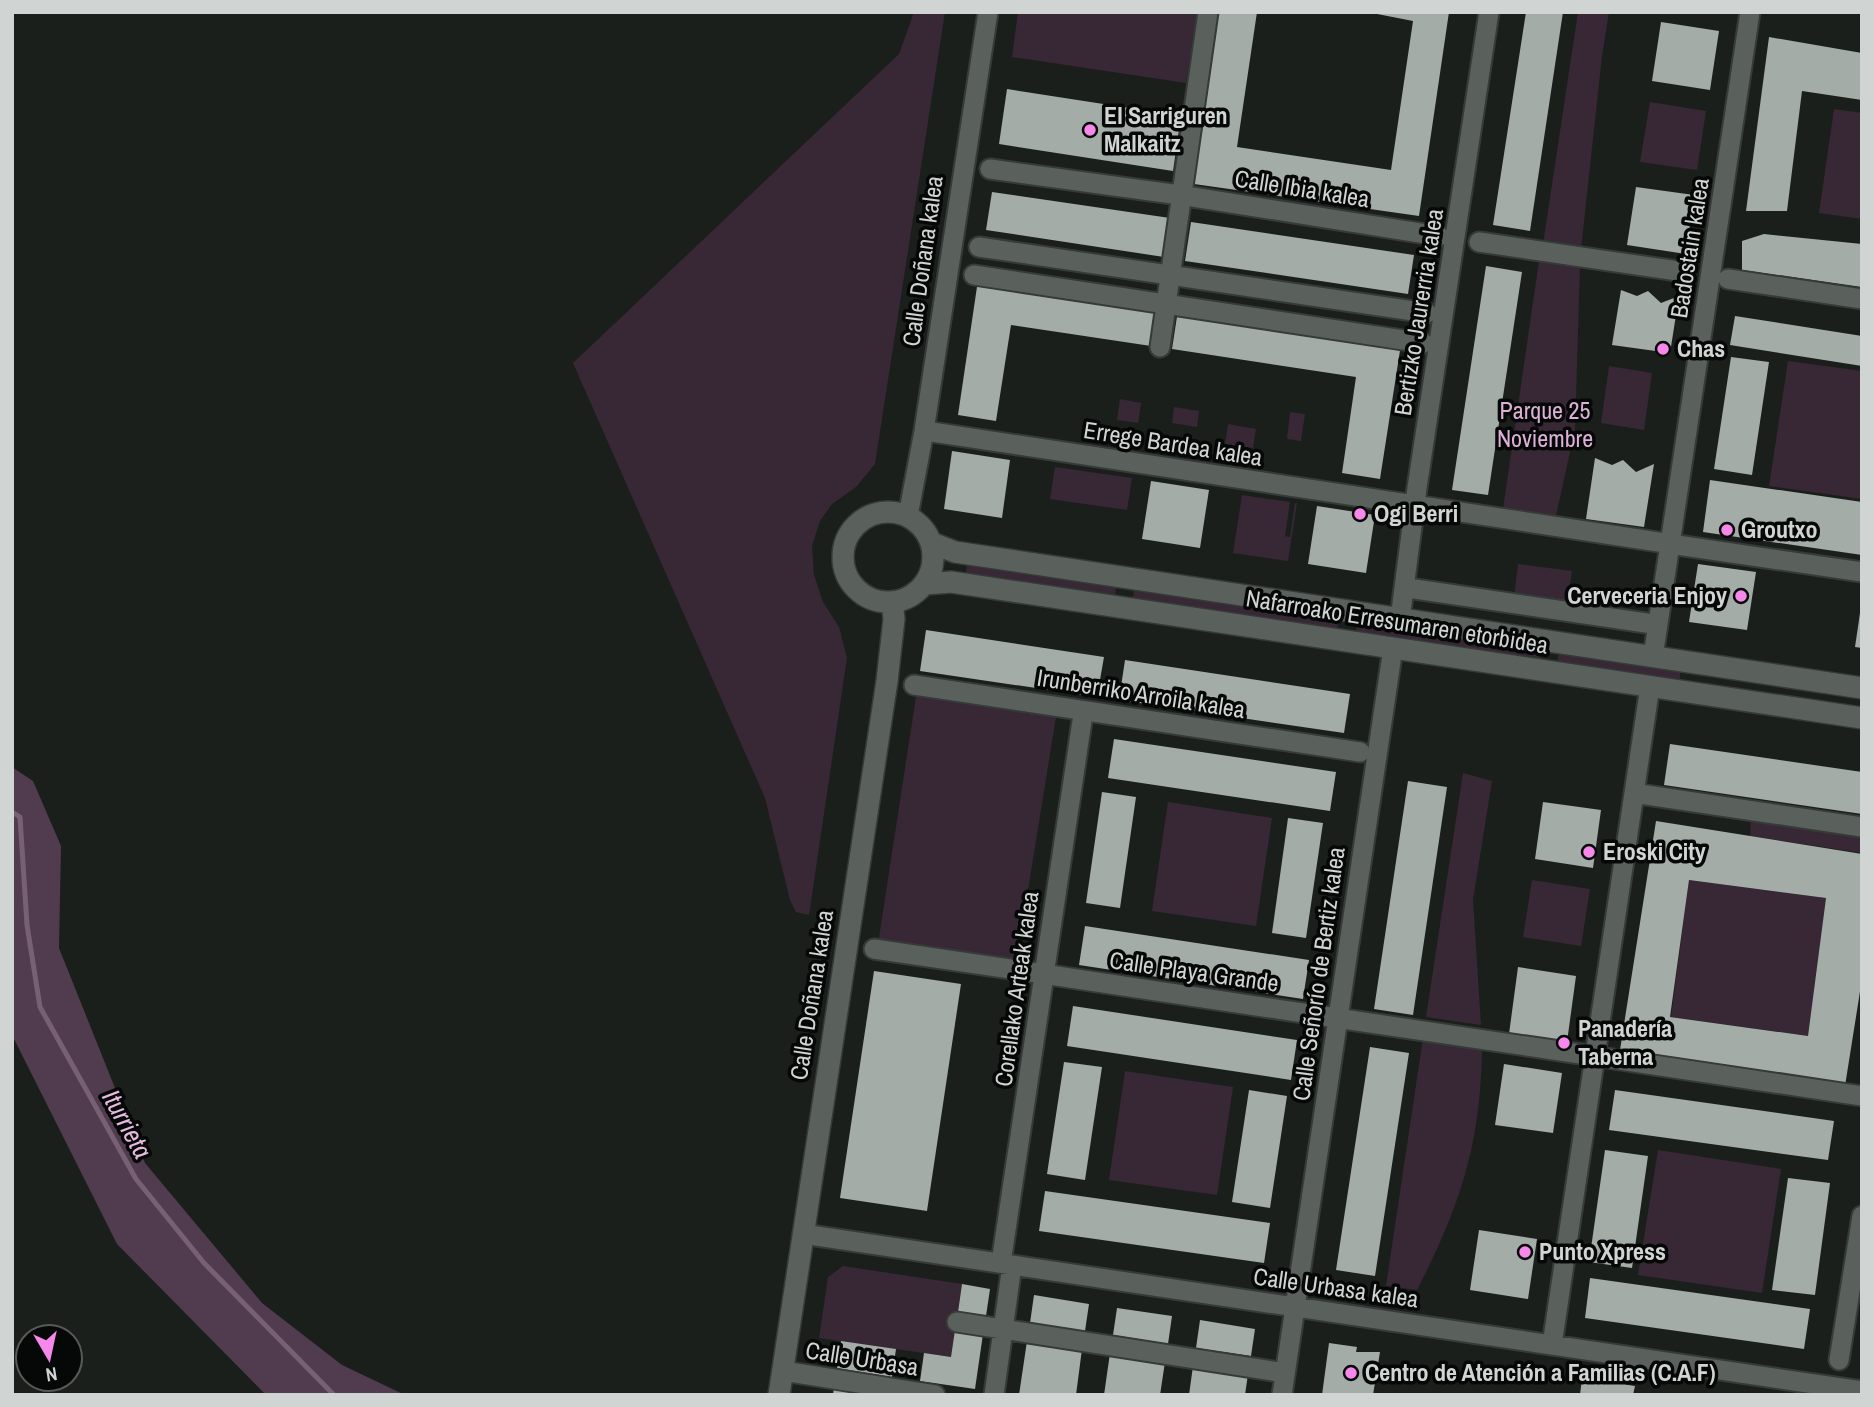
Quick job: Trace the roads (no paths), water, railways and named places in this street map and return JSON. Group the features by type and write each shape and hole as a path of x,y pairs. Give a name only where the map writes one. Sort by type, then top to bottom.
{"street":[{"name":"Calle Doñana kalea","path":"908,516 926,418 988,12"},
{"path":"1160,347 1208,12"},
{"name":"Bertizko Jaurerria kalea","path":"1399,619 1416,488 1489,12"},
{"name":"Badostain kalea","path":"1653,657 1750,12"},
{"name":"Calle Ibia kalea","path":"990,169 1181,195 1439,236"},
{"path":"1479,242 1685,272"},
{"path":"979,247 1427,313"},
{"path":"1056,287 1061,259"},
{"path":"974,275 1423,343"},
{"path":"1728,279 1862,299"},
{"path":"1342,331 1346,301"},
{"name":"Errege Bardea kalea","path":"932,432 1862,572"},
{"path":"881,512 908,516 921,525 932,543 933,565 925,584 912,595 891,602 871,599 853,586 844,565 844,549 848,535 864,518 881,512"},
{"name":"Nafarroako Erresumaren etorbidea","path":"932,543 954,552 1862,688"},
{"name":"Nafarroako Erresumaren etorbidea","path":"925,584 951,582 1862,718"},
{"name":"Nafarroako Erresumaren etorbidea","path":"1408,588 1653,624"},
{"name":"Calle Doñana kalea","path":"779,1395 887,681 894,619 891,602"},
{"name":"Calle Señorío de Bertiz kalea","path":"1294,1307 1392,648"},
{"name":"Irunberriko Arroila kalea","path":"914,685 1360,752"},
{"path":"1552,1345 1650,686"},
{"name":"Corellako Arteak kalea","path":"1007,1264 1082,721"},
{"path":"1640,794 1862,827"},
{"name":"Calle Playa Grande","path":"874,948 1862,1096"},
{"path":"1839,1360 1862,1216"},
{"name":"Calle Urbasa kalea","path":"803,1234 1862,1391"},
{"path":"994,1395 1003,1330 1007,1264"},
{"path":"1282,1395 1294,1307"},
{"path":"957,1322 1285,1373"},
{"name":"Calle Urbasa","path":"783,1371 935,1395"}],"waterway":[{"name":"Iturrieta","path":"12,812 20,817 27,925 40,1007 136,1179 204,1263 334,1395"}],"place":[{"name":"EI Sarriguren Malkaitz","path":"1090,130"},
{"name":"Chas","path":"1663,349"},
{"name":"Ogi Berri","path":"1360,514"},
{"name":"Groutxo","path":"1727,530"},
{"name":"Cerveceria Enjoy","path":"1741,596"},
{"name":"Eroski City","path":"1589,852"},
{"name":"Panadería Taberna","path":"1564,1043"},
{"name":"Punto Xpress","path":"1525,1252"},
{"name":"Centro de Atención a Familias (C.A.F)","path":"1351,1373"}],"park label":[{"name":"Parque 25 Noviembre","path":"1545,425"}]}
